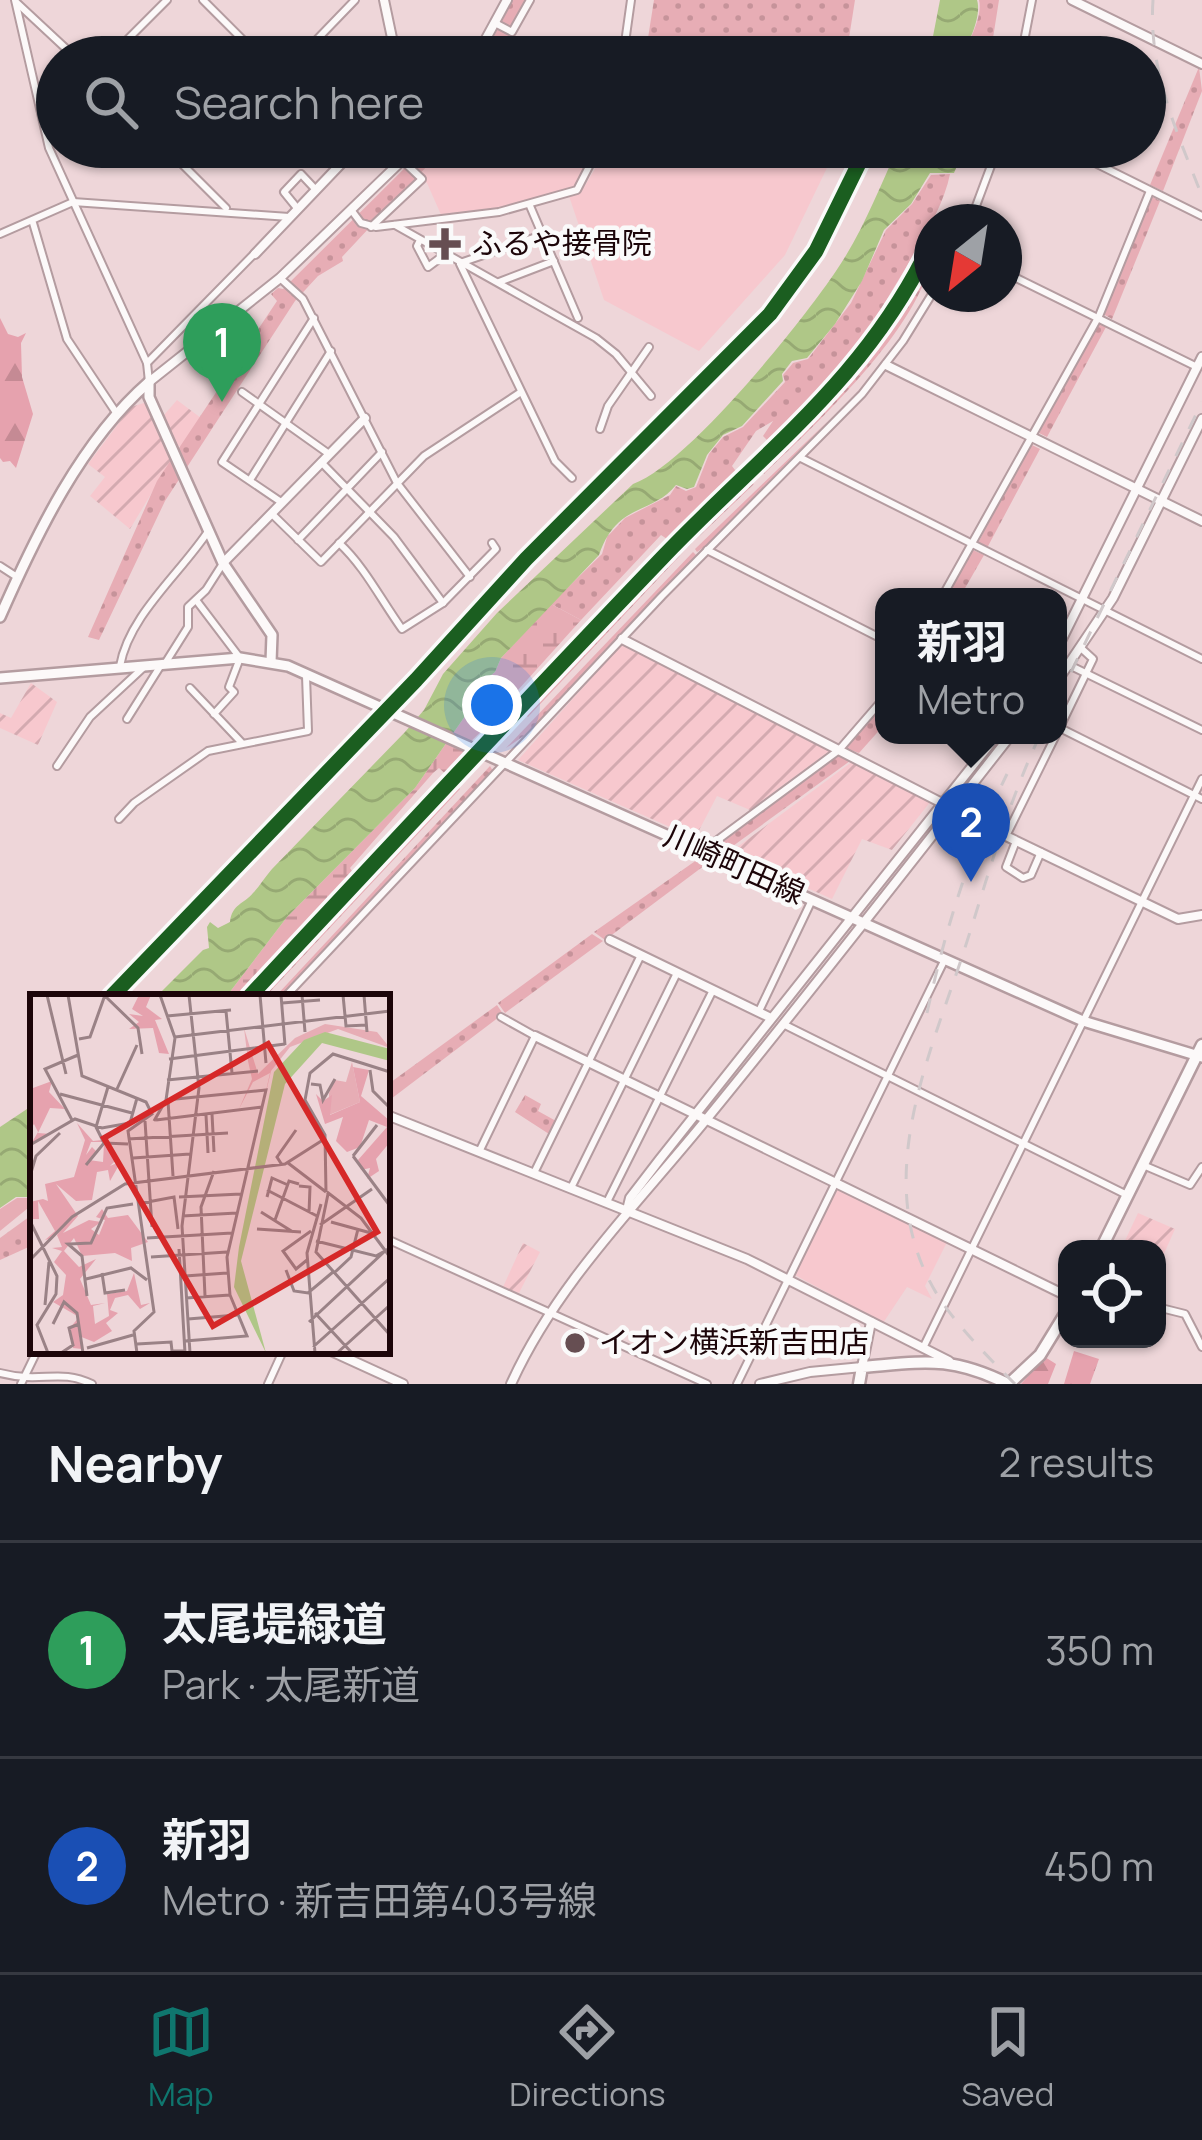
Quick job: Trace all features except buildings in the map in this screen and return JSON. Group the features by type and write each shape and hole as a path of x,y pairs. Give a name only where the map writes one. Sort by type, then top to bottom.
{"main road":[{"path":"0,617 71,481 117,414 149,382"},
{"path":"149,382 149,397 223,563 272,635 271,662"},
{"name":"川崎町田線","path":"0,678 240,658 307,672 1083,1021 1200,1052"},
{"path":"1105,1240 1200,1052"},
{"path":"859,1384 862,1366 951,1361 1008,1384 1040,1355 1058,1326"}],"street":[{"path":"131,36 167,0"},
{"path":"203,0 239,36"},
{"path":"321,36 356,0"},
{"path":"384,0 392,36"},
{"path":"488,36 507,0"},
{"path":"495,23 512,32 530,0"},
{"path":"626,36 632,0"},
{"path":"1025,36 1032,0"},
{"path":"1072,0 1145,36"},
{"path":"15,1 52,36"},
{"path":"15,1 36,92"},
{"path":"1166,46 1202,64"},
{"path":"58,168 147,363 149,382"},
{"path":"186,168 228,211"},
{"path":"147,363 337,168"},
{"path":"149,382 280,278 398,168"},
{"path":"371,227 422,179 410,168"},
{"path":"352,211 371,227 530,206 577,190 588,168"},
{"path":"977,204 990,168"},
{"path":"1105,168 1202,216"},
{"path":"298,209 284,192 301,174 316,190"},
{"path":"947,588 1099,316 1150,191"},
{"path":"0,234 73,202 290,218"},
{"path":"530,206 578,318"},
{"path":"33,223 67,339 117,414"},
{"path":"394,225 596,338 651,396"},
{"path":"460,263 542,235"},
{"path":"420,240 417,246 428,267 445,254"},
{"path":"499,282 554,261"},
{"path":"460,263 555,461 572,478"},
{"path":"280,278 303,299 314,318 398,483 470,577"},
{"path":"1022,280 1200,362 1067,631"},
{"path":"288,994 707,550 801,458 886,365 920,312"},
{"path":"281,502 222,462 314,318"},
{"path":"600,429 608,406 649,347"},
{"path":"249,480 331,351"},
{"path":"886,365 1202,521"},
{"path":"242,392 325,458 347,489 394,537 443,603"},
{"path":"271,512 321,562 424,456 521,392"},
{"path":"127,719 188,627 188,607 223,563 365,418"},
{"path":"1067,670 1106,610 1202,419"},
{"path":"298,540 382,452"},
{"path":"801,458 1060,588"},
{"path":"120,668 128,640 164,585 188,563 209,530"},
{"path":"339,543 361,563 371,586 402,629 443,603 496,549 492,543"},
{"path":"707,550 875,635"},
{"path":"0,566 18,577"},
{"path":"1067,592 1202,659"},
{"path":"196,600 240,658 229,687 234,692 214,714"},
{"path":"622,639 979,822"},
{"path":"1067,712 1093,659 1082,649"},
{"path":"57,766 90,717 146,664"},
{"path":"1071,665 1202,730"},
{"path":"119,819 134,803 208,751 308,730 307,672"},
{"path":"190,688 241,742"},
{"path":"703,851 839,749 875,708"},
{"path":"1067,734 1198,797"},
{"path":"626,1211 630,1198 695,1114 990,744"},
{"path":"511,1384 550,1312 626,1211 706,1120 1004,744"},
{"path":"1051,744 1006,836 1178,919 1202,915"},
{"path":"923,1348 1198,797 1202,779"},
{"path":"1016,842 1006,867 1009,872 1028,878 1041,852"},
{"path":"758,1012 812,900"},
{"path":"610,940 771,1018"},
{"path":"534,1173 641,956"},
{"path":"736,1384 945,959"},
{"path":"571,1188 677,973"},
{"path":"607,1202 713,990"},
{"path":"501,1017 1058,1292"},
{"path":"783,1024 1127,1195"},
{"path":"479,1151 535,1036"},
{"path":"390,1115 788,1279 951,1361"},
{"path":"1143,1165 1190,1185 1202,1167"},
{"path":"390,1240 707,1384"},
{"path":"1166,1309 1185,1314 1202,1347"},
{"path":"760,1384 862,1366 871,1322"},
{"path":"22,1384 36,1354"},
{"path":"268,1384 282,1354"},
{"path":"338,1354 403,1384"},
{"path":"0,1373 22,1384 71,1376 92,1384"}],"shaded area":[{"path":"425,168 585,168 574,187 524,207 442,217 427,183 418,176"},
{"path":"595,168 827,168 785,255 699,351 604,300 569,196 581,192"},
{"path":"227,331 242,353 227,375 211,343"},
{"path":"177,400 201,418 181,446 164,415"},
{"path":"147,402 172,459 130,529 90,496 105,477 88,464 131,407"},
{"path":"621,645 831,750 750,810 717,796 695,838 518,760"},
{"path":"31,683 57,702 38,745 0,728 0,713 11,718"},
{"path":"853,761 931,801 892,850 862,839 832,899 737,857 736,848"},
{"path":"836,1188 947,1242 925,1286 932,1299 907,1287 883,1323 795,1275"},
{"path":"1138,1213 1175,1229 1166,1249 1166,1240 1125,1240"},
{"path":"523,1243 540,1252 519,1293 503,1287"}],"green space":[{"path":"513,0 528,0 510,36 494,36"},
{"path":"654,0 855,0 849,36 648,36"},
{"path":"979,0 999,0 993,36 971,36"},
{"path":"1199,67 1202,91 1163,191 1150,185 1157,168 1166,168 1166,146"},
{"path":"405,168 425,168 343,261 318,276 295,301 165,501 99,640 88,637 157,481 277,301 271,294 283,289"},
{"path":"950,174 940,204 914,204 914,253 883,306 893,308 821,396 773,446 763,436 773,421 756,431 732,466 741,478 673,543 661,535 581,620 551,604 602,554 607,537 625,518 670,495 676,486 686,491 696,487 709,454 723,437 743,427 785,382 783,375 793,363 808,359 851,303 886,230 912,204 931,175"},
{"path":"1151,196 1160,201 1112,319 1103,314"},
{"path":"914,281 914,303 892,337 840,399 764,474 759,469 833,392"},
{"path":"0,318 8,334 26,333 21,343 22,377 33,414 16,468 0,458"},
{"path":"1097,322 1106,327 1047,437 1039,433"},
{"path":"830,419 707,545 697,552 695,549"},
{"path":"1030,444 1040,449 987,548 978,543"},
{"path":"748,478 754,484 528,717 521,711"},
{"path":"973,550 984,555 965,588 951,588"},
{"path":"693,552 697,556 531,731 506,748"},
{"path":"551,604 581,620 509,700 488,715 492,721 465,747 472,750 506,713 509,716 450,778 439,768 433,773 350,868 354,874 252,991 228,994 287,917 415,788 501,658"},
{"path":"875,713 875,735 859,753 847,749"},
{"path":"838,754 850,761 726,851 715,845"},
{"path":"490,766 493,771 283,994 278,994"},
{"path":"454,782 460,789 268,994 259,992"},
{"path":"701,857 709,862 605,940 594,932"},
{"path":"592,934 603,941 505,1013 498,1003"},
{"path":"497,1005 503,1014 390,1100 390,1083"},
{"path":"525,1095 541,1104 538,1111 556,1121 549,1134 515,1112"},
{"path":"17,1198 30,1198 30,1206 0,1231 0,1209"},
{"path":"30,1216 30,1246 0,1260 0,1238"},
{"path":"1074,1351 1099,1359 1090,1384 1064,1384"},
{"path":"1045,1357 1056,1364 1048,1384 1021,1384"}],"water":[{"path":"940,0 977,0 971,36 933,36"},
{"path":"889,168 956,168 954,173 930,173 911,204 884,230 862,281 835,324 807,358 792,361 782,374 783,381 742,426 723,435 707,455 694,487 676,485 615,526 599,555 480,684 470,709 415,788 287,917 228,994 159,994 209,948 210,922 218,928 230,922 236,908 405,732 424,710 443,674 497,613 633,484 683,450 742,390 819,294 870,210"},
{"path":"30,1107 30,1197 16,1197 0,1208 0,1127"}],"tunnel":[{"path":"979,822 1006,836"}],"railway":[{"path":"1153,0 1154,36"},
{"path":"1166,97 1202,196"},
{"path":"1067,680 1202,402"},
{"path":"1015,1384 950,1313 920,1261 909,1218 906,1175 919,1088 1007,818 1036,744"},
{"path":"927,1013 960,891 1007,774"}],"cycle path":[{"path":"114,994 526,559 770,314 816,251 857,168"},
{"path":"252,994 662,558 811,411 877,333 914,275"}],"place":[{"name":"ふるや接骨院","path":"445,244"},
{"name":"太尾堤緑道","path":"222,402"},
{"name":"新羽","path":"971,882"},
{"name":"イオン横浜新吉田店","path":"575,1343"}]}
